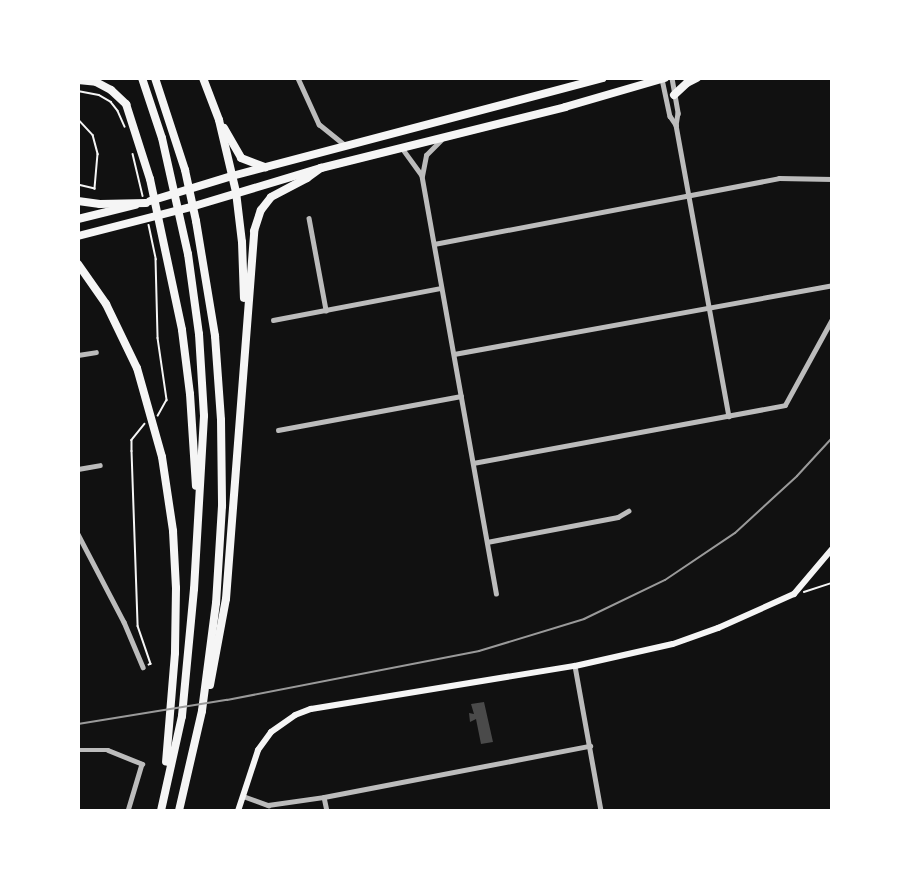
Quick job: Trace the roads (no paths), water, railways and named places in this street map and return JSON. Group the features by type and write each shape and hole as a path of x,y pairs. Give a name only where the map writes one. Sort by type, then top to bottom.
{"highway":[{"path":"142,78 156,114 182,225 194,294 202,376 203,458 189,650 182,716 162,801"},
{"path":"155,78 185,170 196,221 212,314 221,420 219,559 202,711"},
{"path":"203,78 219,120 236,192 243,256 245,355"},
{"path":"78,219 146,203 232,176 602,78"},
{"path":"78,236 191,207 321,168 663,78"},
{"path":"674,95 687,83 697,78"},
{"path":"78,80 96,82 111,90 126,104 150,179 182,330 190,394 198,510"},
{"path":"219,120 241,159 265,167"},
{"path":"179,811 220,643 233,522 252,246 258,216 271,197 308,178 321,168"},
{"path":"78,201 100,204 146,203"},
{"path":"78,264 106,304 143,384 156,428 173,531 177,588 175,652 171,718 161,811"}],"main road":[{"path":"238,811 258,750 277,727 303,712 574,666 673,644 789,597 798,591 832,549"}],"street":[{"path":"298,78 319,124 345,146"},
{"path":"663,78 670,116 676,125"},
{"path":"672,78 678,113 676,125 729,416"},
{"path":"444,137 426,155 422,176 496,593"},
{"path":"402,148 422,176"},
{"path":"434,244 779,178 832,179"},
{"path":"309,218 326,310"},
{"path":"454,354 832,285"},
{"path":"273,320 441,288"},
{"path":"473,463 783,406 790,399 832,320"},
{"path":"78,355 96,352"},
{"path":"278,430 461,396"},
{"path":"78,469 100,465"},
{"path":"487,542 618,517 628,511"},
{"path":"78,534 124,622 143,668"},
{"path":"574,666 602,811"},
{"path":"243,796 268,805 324,797 590,746"},
{"path":"78,750 108,750 142,764 128,811"},
{"path":"324,797 327,811"}],"railway":[{"path":"78,724 227,700 479,651 584,619 665,580 735,533 797,476 832,438"}]}
